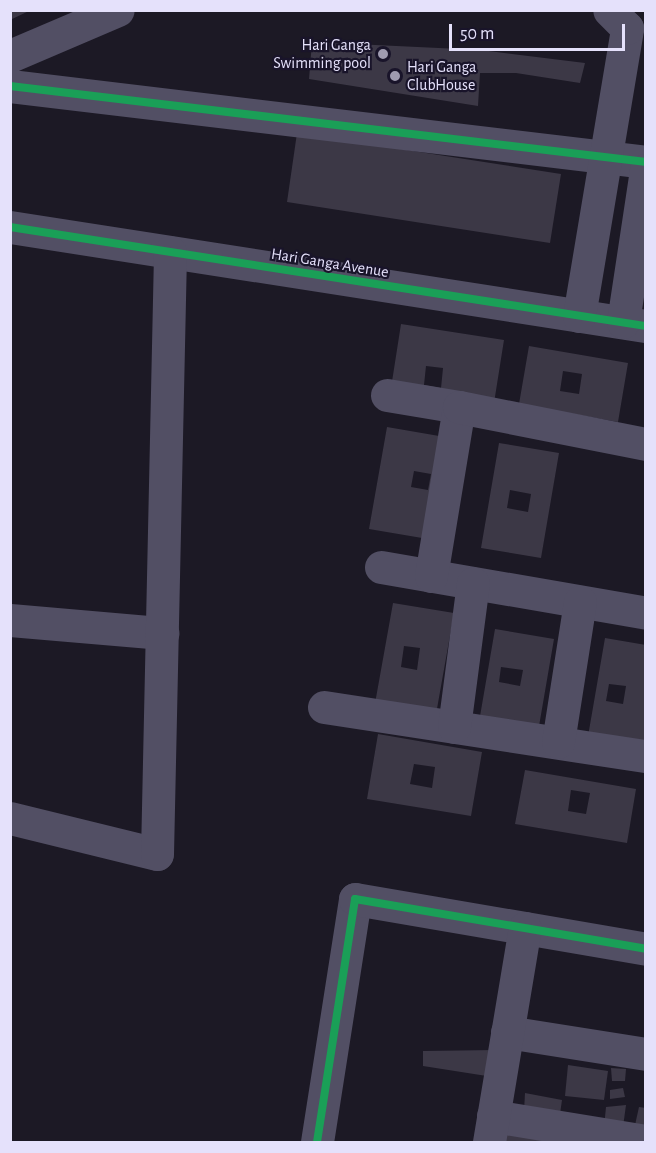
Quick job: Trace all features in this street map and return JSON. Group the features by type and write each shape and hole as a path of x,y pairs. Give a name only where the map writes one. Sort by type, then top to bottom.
{"street":[{"path":"10,56 118,10"},
{"path":"579,316 627,25"},
{"path":"10,86 604,159 645,162"},
{"path":"634,324 645,170"},
{"name":"Hari Ganga Avenue","path":"10,227 634,324"},
{"path":"10,818 157,854 170,252"},
{"path":"387,395 645,444"},
{"path":"431,576 459,407"},
{"path":"381,567 645,614"},
{"path":"454,727 473,583"},
{"path":"558,742 580,602"},
{"path":"10,620 162,633"},
{"path":"324,707 645,756"},
{"path":"317,1143 355,900 645,949"},
{"path":"525,928 491,1129 645,1141"},
{"path":"507,1032 645,1054"}],"building":[{"path":"10,10 31,10 10,20"},
{"name":"Hari Ganga ClubHouse","path":"312,42 481,50 585,63 580,83 516,73 480,73 478,106 309,79"},
{"path":"297,133 561,174 550,243 287,202"},
{"path":"401,324 504,340 494,403 391,388","holes":["426,366 443,368 441,388 424,385"]},
{"path":"529,346 628,363 618,422 519,404","holes":["563,371 582,374 579,394 560,391"]},
{"path":"387,427 445,437 428,539 369,529","holes":["414,471 431,474 428,490 411,487"]},
{"path":"499,443 559,453 541,558 481,548","holes":["510,490 531,494 528,512 507,508"]},
{"path":"393,603 454,613 435,720 374,709","holes":["404,646 420,648 417,670 401,667"]},
{"path":"495,629 554,639 538,732 479,722","holes":["501,667 523,670 520,686 499,682"]},
{"path":"605,638 646,645 646,751 587,742","holes":["609,684 626,686 623,704 606,701"]},
{"path":"378,734 482,752 471,816 367,799","holes":["414,764 435,767 432,788 410,784"]},
{"path":"525,770 636,789 627,843 515,824","holes":["571,790 590,793 586,814 568,811"]},
{"path":"495,1050 493,1077 423,1066 423,1051"},
{"path":"568,1065 608,1071 604,1100 565,1096"},
{"path":"611,1068 626,1069 625,1081 612,1081"},
{"path":"623,1088 625,1097 610,1099 610,1090"},
{"path":"525,1093 562,1100 560,1114 524,1111"},
{"path":"626,1105 623,1127 604,1127 606,1107"},
{"path":"639,1107 646,1108 646,1135 633,1134"},
{"path":"503,1129 552,1135 551,1142 501,1142"}],"cycle path":[{"path":"10,86 646,162"},
{"path":"10,227 646,326"},
{"path":"317,1142 355,899 646,949"}],"place":[{"name":"Hari Ganga Swimming pool","path":"383,54"},
{"name":"Hari Ganga ClubHouse","path":"395,76"}]}
